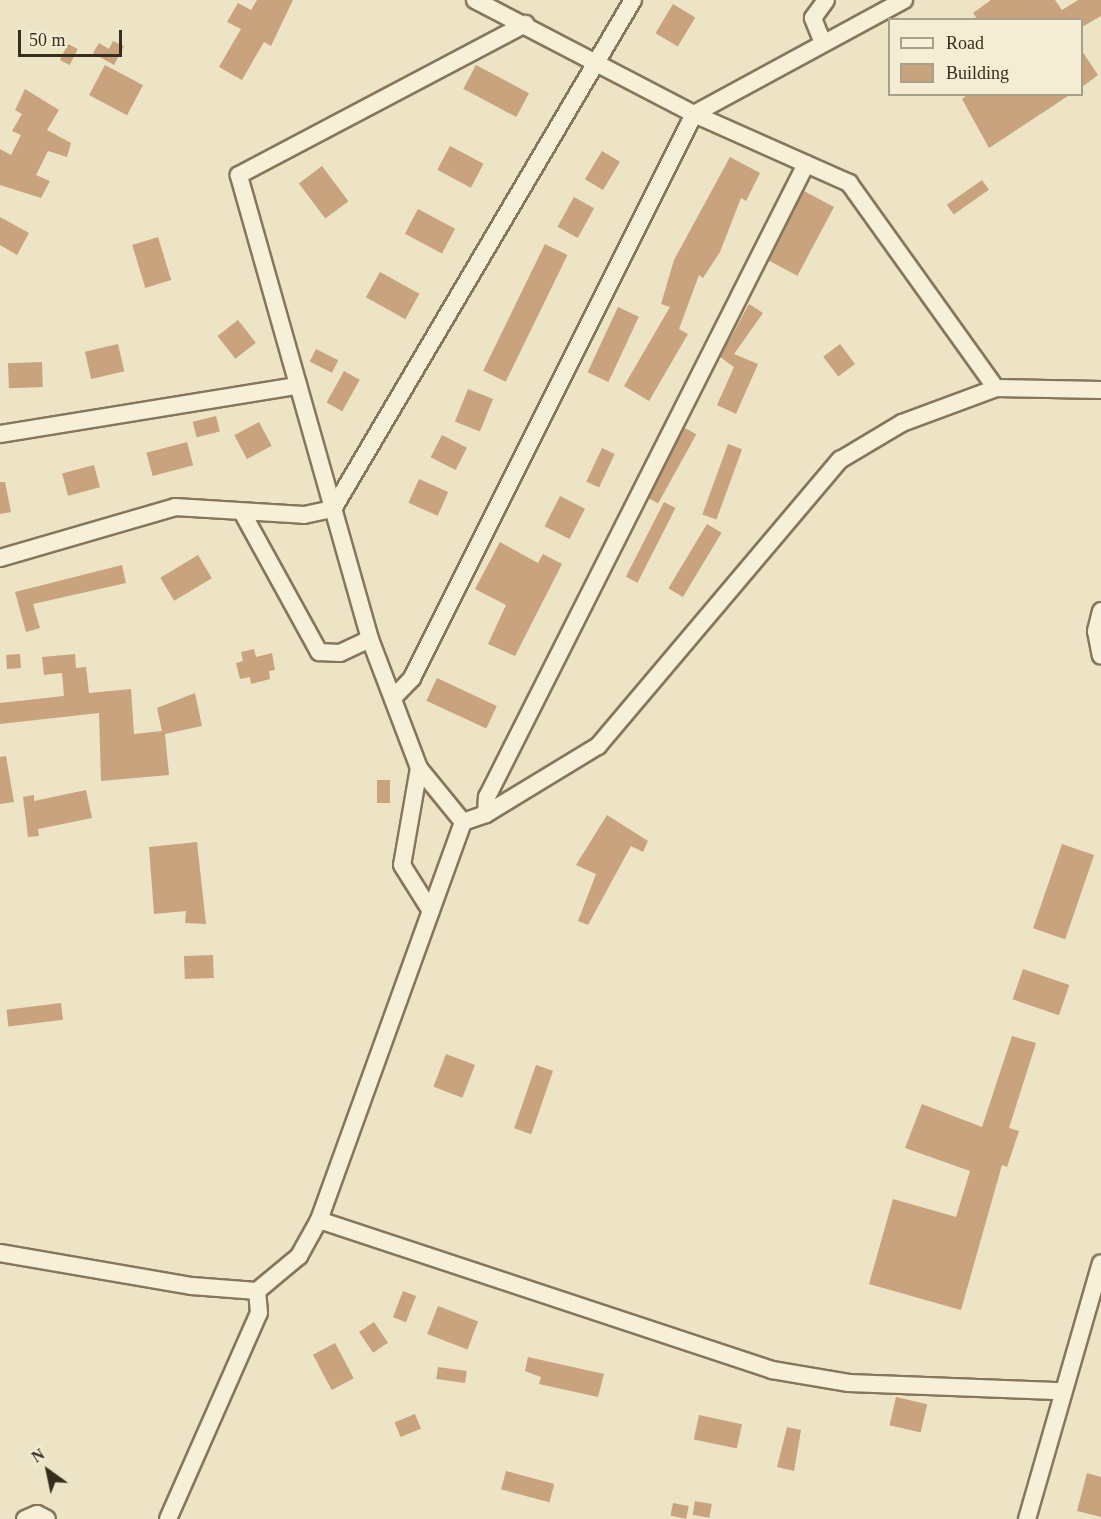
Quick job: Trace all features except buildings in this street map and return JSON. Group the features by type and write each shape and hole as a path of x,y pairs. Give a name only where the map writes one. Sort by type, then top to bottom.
{"street":[{"path":"475,0 526,24 694,114 849,183 996,388"},
{"path":"0,558 176,507 304,515 333,509 595,60 633,0"},
{"path":"823,43 813,18 826,0"},
{"path":"393,698 412,678 694,114 904,0"},
{"path":"463,822 419,768 370,639 239,175 526,24"},
{"path":"486,814 487,797 806,164"},
{"path":"0,434 298,386"},
{"path":"463,822 486,814 598,746 840,460 902,423 996,388 1101,390"},
{"path":"242,512 320,652 340,653 370,639"},
{"path":"1101,611 1096,631 1101,656"},
{"path":"419,768 402,865 431,911"},
{"path":"0,1253 192,1286 257,1291 299,1256 319,1220 463,822"},
{"path":"319,1220 772,1370 849,1383 1062,1390"},
{"path":"1027,1519 1062,1390 1101,1263"},
{"path":"168,1519 260,1313 257,1291"},
{"path":"25,1519 37,1514 47,1519"}]}
